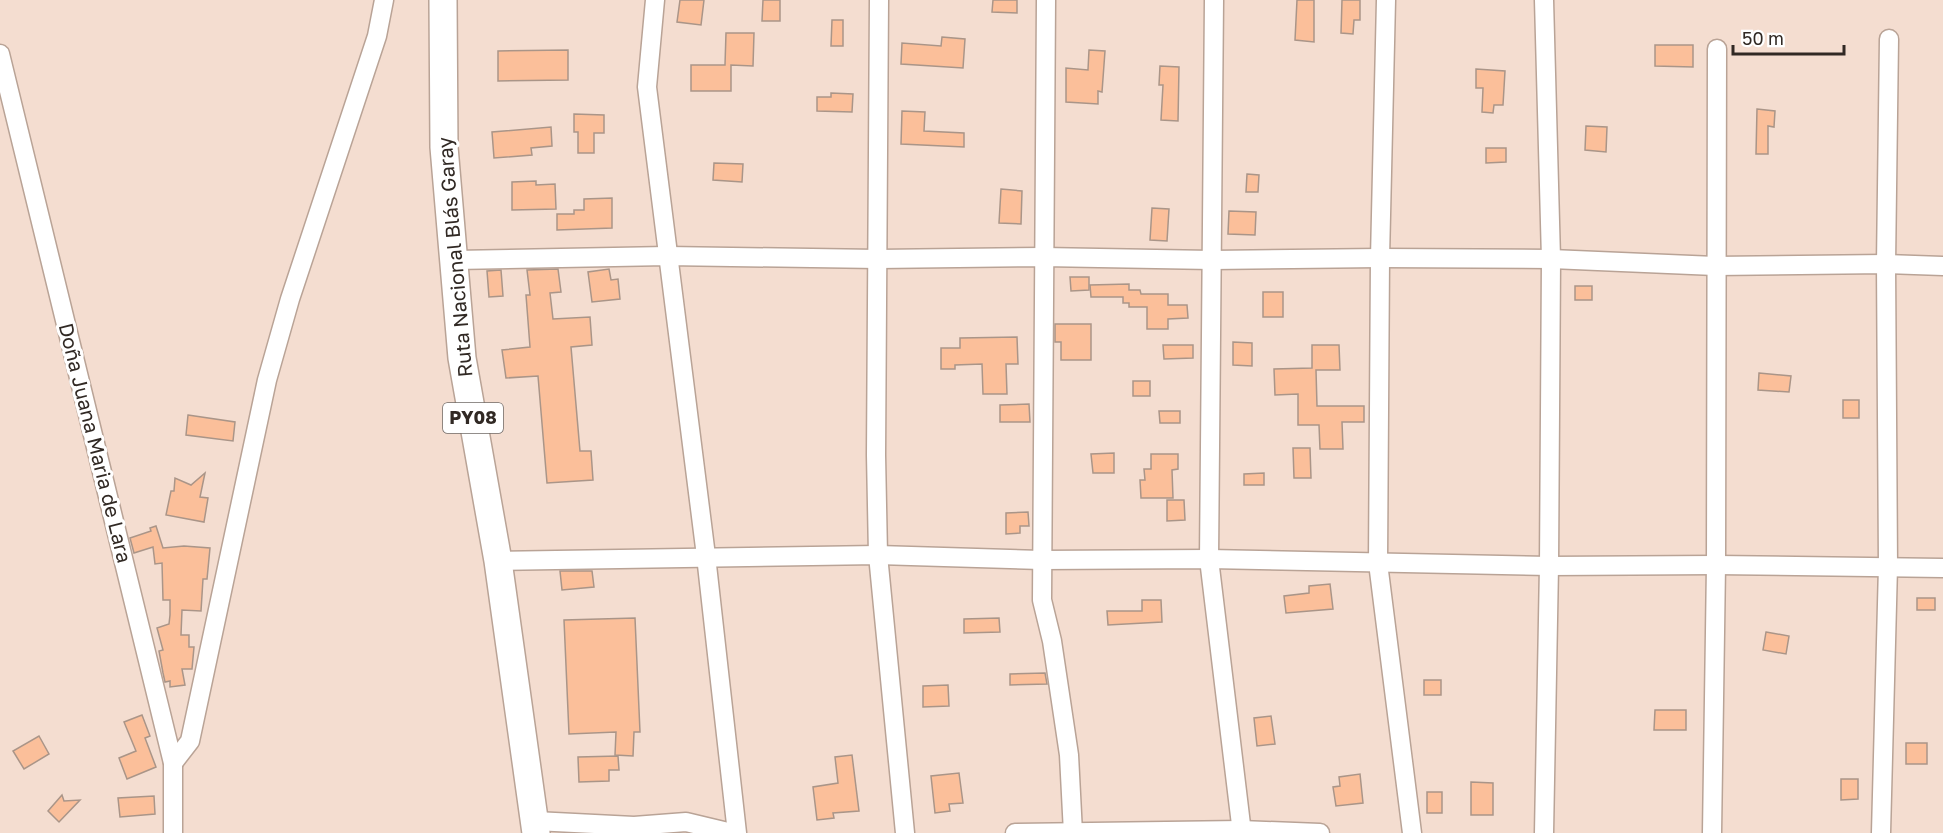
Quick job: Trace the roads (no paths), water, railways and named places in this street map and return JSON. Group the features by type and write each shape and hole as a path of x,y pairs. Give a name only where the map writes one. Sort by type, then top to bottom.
{"highway":[{"name":"Ruta Nacional Blás Garay","path":"443,0 444,147 462,358 498,561 535,827"}],"street":[{"path":"173,763 190,741 267,381 287,309 376,36 384,0"},
{"path":"655,0 647,87 706,556 737,833"},
{"path":"879,0 876,455 878,555 905,833"},
{"path":"1046,0 1042,600 1052,641 1069,755 1073,832"},
{"path":"1214,0 1209,559 1242,832"},
{"path":"1386,0 1380,258 1378,563 1412,833"},
{"path":"1544,0 1551,259 1550,566 1544,833"},
{"path":"1881,833 1888,567 1886,264 1889,39"},
{"path":"1712,833 1716,565 1717,49"},
{"name":"Doña Juana Maria de Lara","path":"0,54 173,763 173,833"},
{"path":"455,260 667,256 1212,260 1380,258 1551,259 1715,266 1886,264 1943,266"},
{"path":"498,561 878,555 1041,560 1209,559 1550,566 1716,565 1943,568"},
{"path":"535,827 634,826 686,822 732,833"},
{"path":"1015,833 1320,833"}]}
